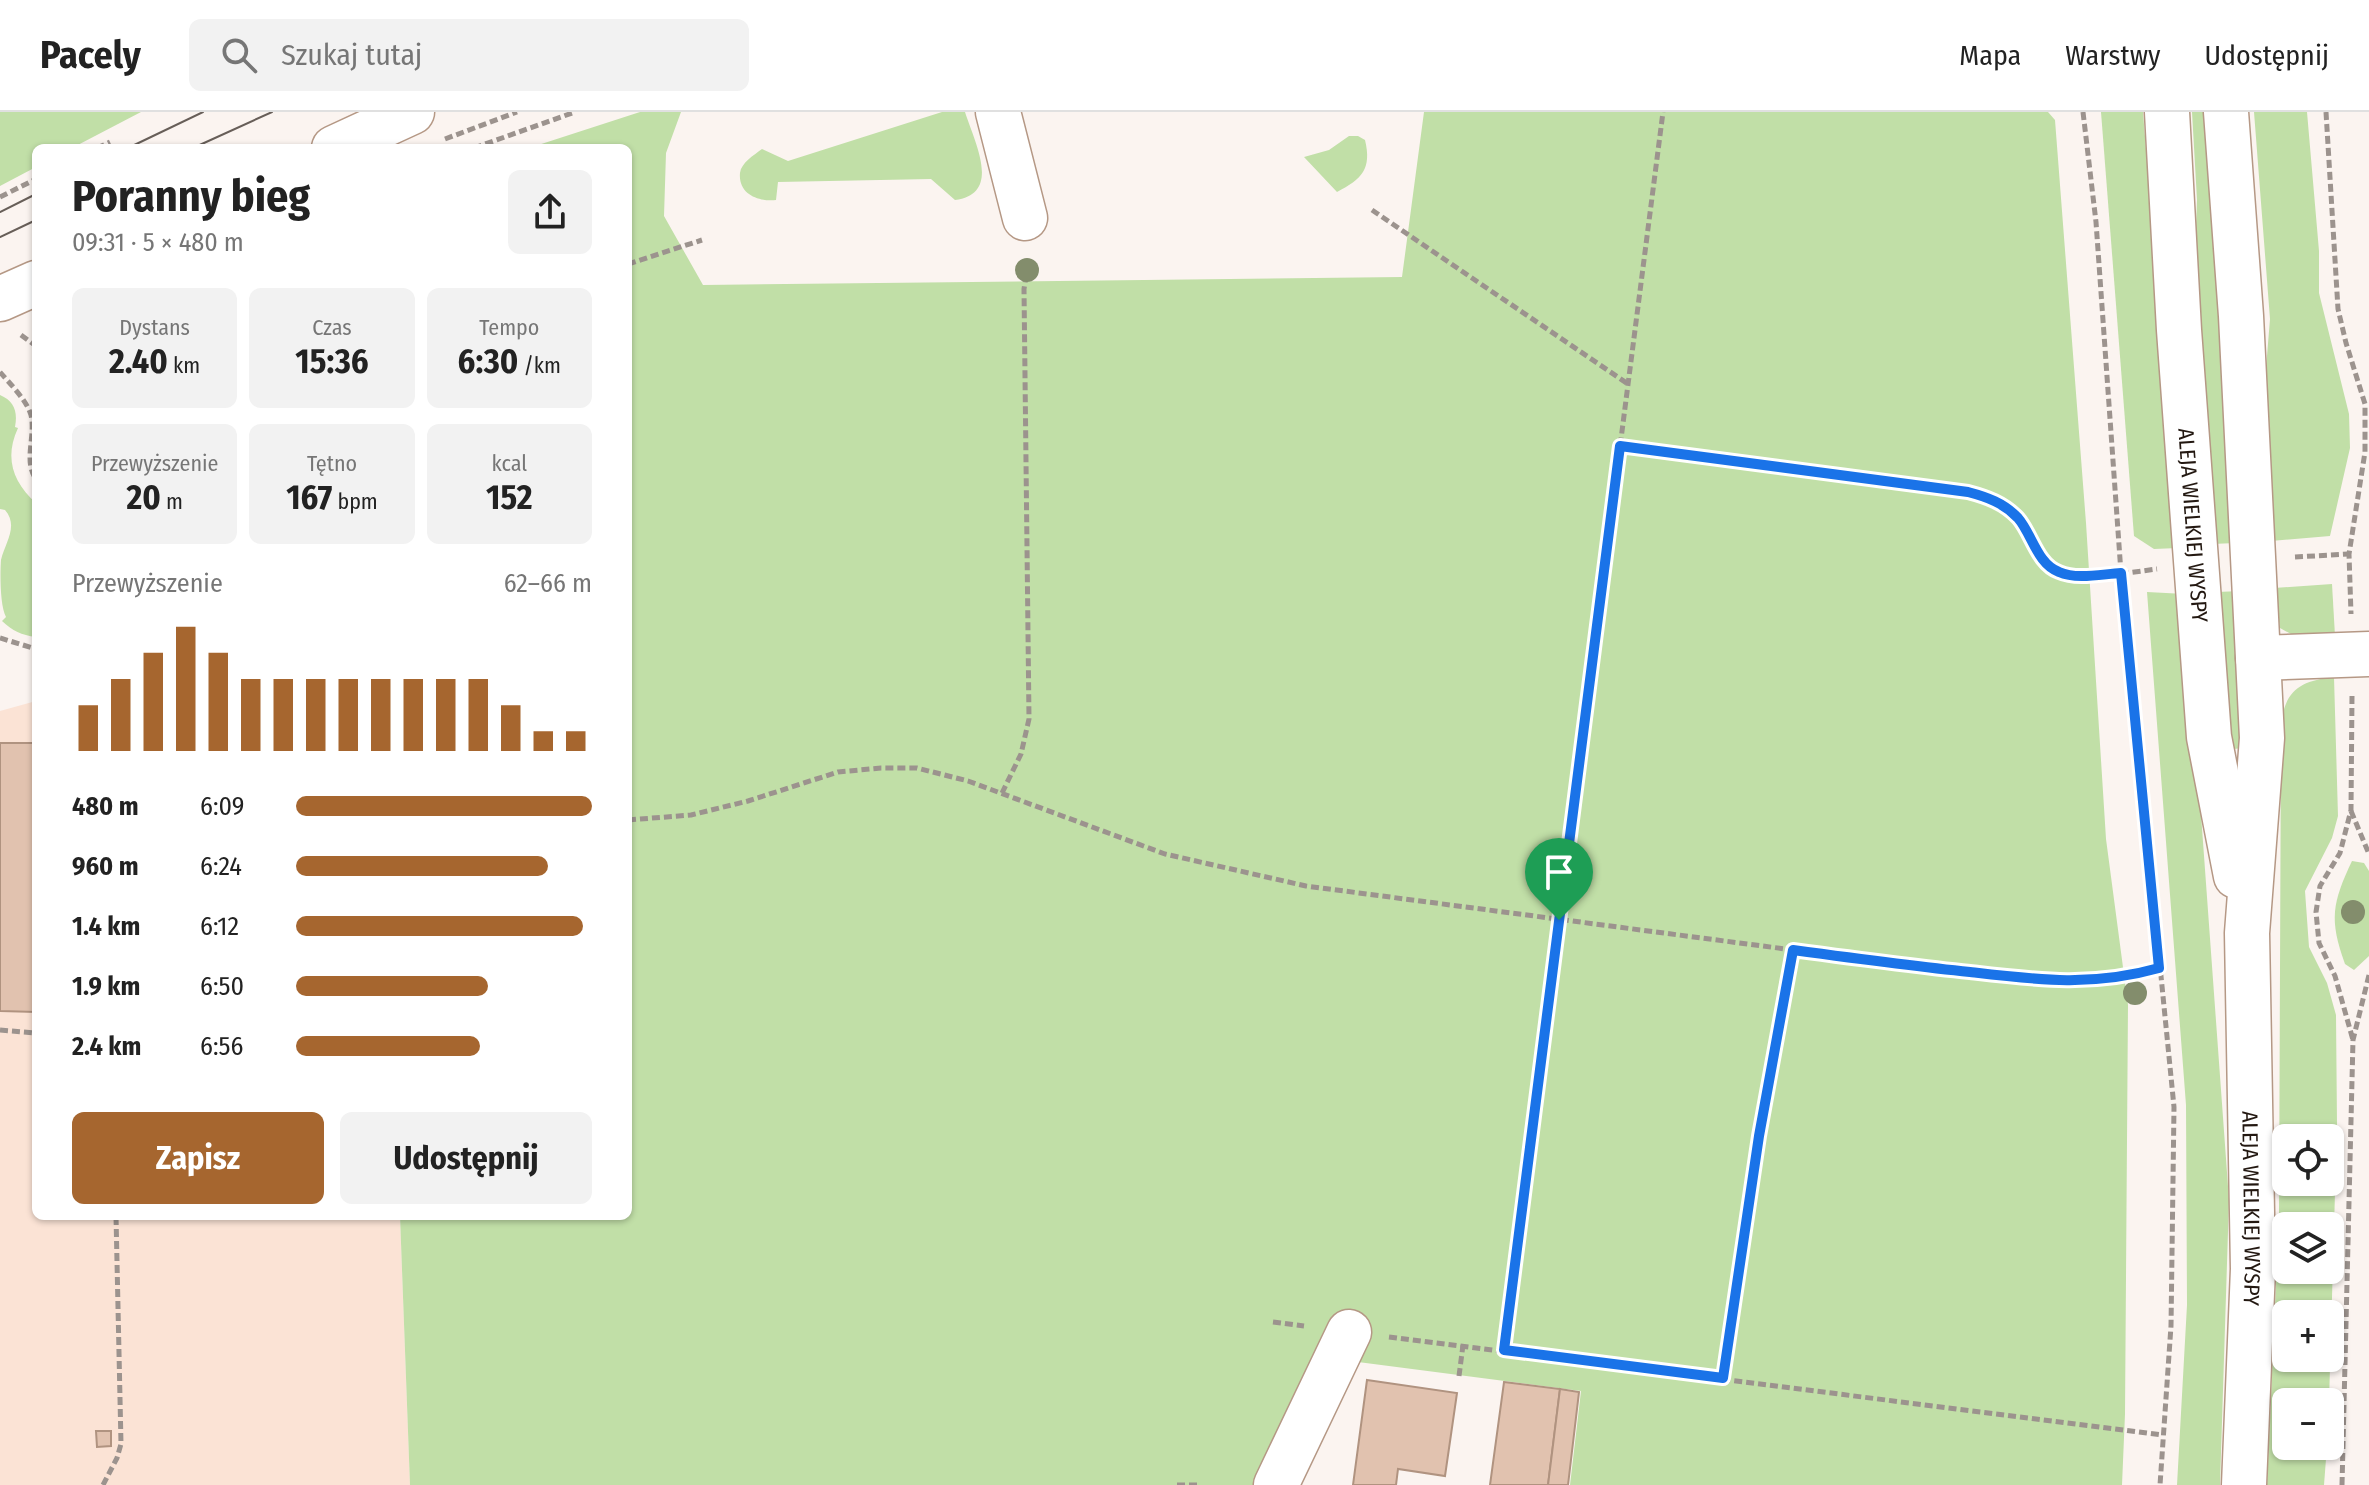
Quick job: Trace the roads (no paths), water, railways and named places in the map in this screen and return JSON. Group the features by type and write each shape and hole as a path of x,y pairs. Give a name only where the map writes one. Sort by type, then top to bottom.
{"main road":[{"path":"998,112 1027,236"},
{"name":"ALEJA WIELKIEJ WYSPY","path":"2167,112 2179,330 2209,737 2247,933"},
{"name":"ALEJA WIELKIEJ WYSPY","path":"2226,112 2241,316 2262,738 2247,933 2253,1269 2244,1485"},
{"path":"351,144 423,127"},
{"path":"9,315 32,288"},
{"path":"2258,658 2369,654"},
{"path":"1276,1485 1349,1332"}],"tram line":[{"path":"136,144 203,112"},
{"path":"202,144 272,112"},
{"path":"0,212 32,196"},
{"path":"0,237 32,222"}]}
